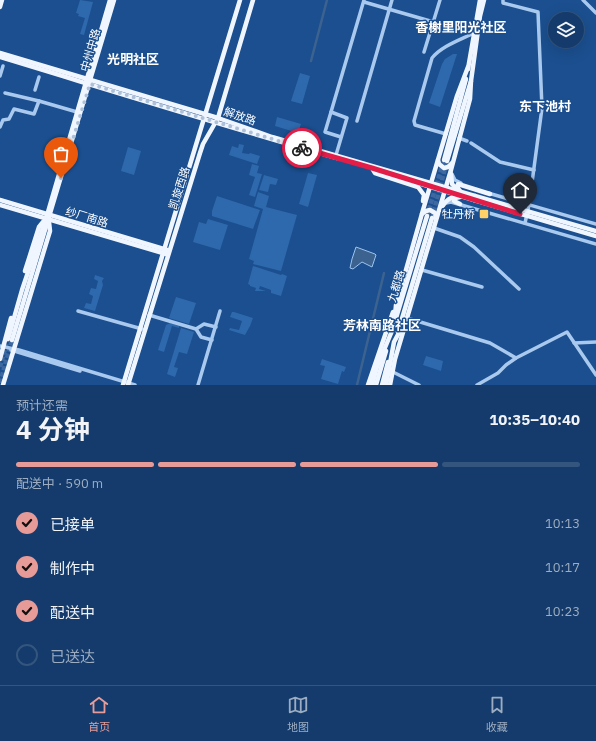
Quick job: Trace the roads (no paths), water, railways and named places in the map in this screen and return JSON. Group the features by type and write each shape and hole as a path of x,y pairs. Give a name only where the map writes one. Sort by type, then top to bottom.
{"main road":[{"path":"0,7 2,0"},
{"name":"中州中路","path":"110,0 88,82 77,112 48,217 37,259 10,340 22,290 48,217 114,0"},
{"name":"凯旋西路","path":"127,384 240,0"},
{"name":"凯旋西路","path":"142,330 149,315 166,252 203,144 217,120 252,0"},
{"path":"438,158 439,164 444,168 448,167 448,161 465,86 480,0"},
{"path":"448,161 459,138 470,99 480,16 484,0"},
{"name":"解放路","path":"0,53 88,82"},
{"name":"解放路","path":"0,57 418,179 430,184"},
{"path":"375,363 394,326 396,305 426,214 430,184 457,96 468,67"},
{"path":"462,194 452,184 451,170 448,161 471,81"},
{"name":"解放路","path":"217,120 271,140 475,198"},
{"path":"372,168 375,173 418,188 424,195 426,214"},
{"path":"386,385 451,170"},
{"path":"418,179 427,176 434,171"},
{"path":"462,194 457,188 458,184 490,194"},
{"path":"460,204 454,200 462,194"},
{"path":"435,226 442,207 448,199 462,194"},
{"path":"475,198 528,211 596,231"},
{"path":"475,198 596,236"},
{"name":"纱厂南路","path":"0,200 48,217"},
{"name":"纱厂南路","path":"0,205 48,217 166,252"},
{"path":"426,214 428,210 432,211 436,215 435,226"},
{"name":"九都路","path":"372,384 394,326 426,214"},
{"name":"九都路","path":"382,385 426,214"},
{"name":"中州中路","path":"3,385 50,231 48,217"},
{"name":"中州中路","path":"0,359 1,346 39,227 48,217"},
{"path":"36,278 37,259"},
{"name":"九都路","path":"372,384 375,363 396,305"},
{"path":"390,385 394,342 407,318"}],"street":[{"path":"358,121 392,0"},
{"path":"424,52 440,0"},
{"path":"503,0 503,3 538,12 542,108 529,206 525,223"},
{"path":"583,0 596,13"},
{"path":"341,137 324,132 364,1 451,27"},
{"path":"446,134 415,125 414,121 432,58 436,53 444,48 474,33"},
{"path":"0,76 3,66"},
{"path":"35,90 39,77"},
{"path":"5,93 77,112"},
{"path":"0,127 2,120 9,119 14,109 34,114 39,101"},
{"path":"330,112 347,118 336,155"},
{"path":"459,138 469,142 500,162 534,170"},
{"path":"451,170 455,180 458,182 490,194 596,224"},
{"path":"442,207 448,202 460,204 596,244"},
{"path":"435,226 460,237 474,247 519,289"},
{"path":"422,270 482,287"},
{"path":"78,311 142,330"},
{"path":"198,385 220,311"},
{"path":"149,315 196,329 201,337 212,340"},
{"path":"407,318 490,343 516,358"},
{"path":"196,329 204,324 216,328"},
{"path":"477,385 498,373 516,358 568,332 596,375"},
{"path":"574,342 596,342"},
{"path":"1,346 127,384 135,385"},
{"path":"391,371 419,385"}],"waterway":[{"path":"311,61 327,0"},
{"path":"357,385 384,273"}],"tunnel":[{"path":"427,216 444,160"},
{"path":"432,218 447,161"},
{"path":"0,367 8,339"},
{"path":"0,383 12,340"}],"place":[{"name":"牡丹桥","path":"484,214"}],"district":[{"name":"香榭里阳光社区","path":"461,27"},
{"name":"光明社区","path":"133,59"},
{"name":"东下池村","path":"545,106"},
{"name":"芳林南路社区","path":"382,325"}]}
